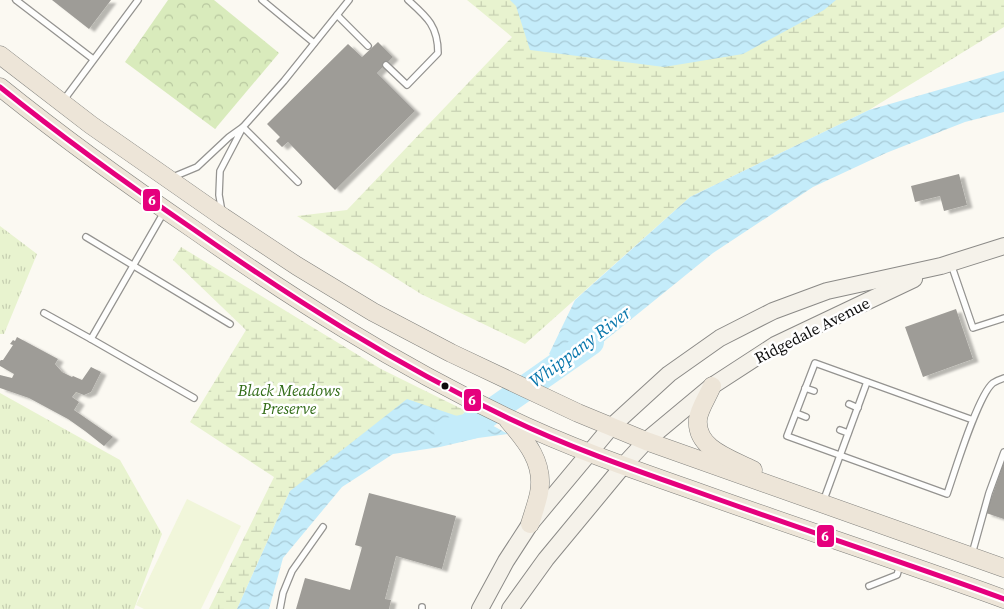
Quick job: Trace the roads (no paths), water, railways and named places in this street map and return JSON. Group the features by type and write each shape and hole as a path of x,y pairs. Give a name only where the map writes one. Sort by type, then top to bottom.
{"main road":[{"path":"0,55 62,103 223,217 297,266 373,312 451,353 578,413 646,441 1004,568"},
{"path":"0,87 49,126 230,255 335,324 427,377 506,417 623,466 1004,599"},
{"name":"Ridgedale Avenue","path":"480,609 501,569 530,524 611,427 668,374 720,338 773,311 827,292 946,265 1004,246"},
{"name":"Ridgedale Avenue","path":"510,609 546,558 623,466 646,441 712,386 782,342 946,265"},
{"path":"712,386 698,418 699,431 710,448 752,470 769,486"},
{"path":"506,417 530,446 539,468 540,491 530,524"}],"lane":[{"path":"16,0 94,59"},
{"path":"62,103 138,0"},
{"path":"262,0 314,43"},
{"path":"168,178 197,167 243,127 284,81 346,3 338,0"},
{"path":"386,65 407,85 438,53 438,40 430,20 408,0"},
{"path":"337,15 368,46"},
{"path":"243,127 298,182"},
{"path":"223,217 219,195 220,171 243,127"},
{"path":"91,339 165,210"},
{"path":"86,237 230,324"},
{"path":"946,265 972,328 1004,318"},
{"path":"44,313 194,398"},
{"path":"973,420 815,363 787,436 947,494 973,420 985,394 994,382 1004,378"},
{"path":"823,504 867,382"},
{"path":"805,388 814,391"},
{"path":"849,404 858,408"},
{"path":"796,413 806,417"},
{"path":"840,430 848,433"},
{"path":"971,556 989,493 1004,452"},
{"path":"280,609 283,593 292,571 323,527"},
{"path":"869,586 897,575 901,563"}],"water":[{"path":"510,0 836,0 824,10 743,54 664,67 530,50 516,6"},
{"path":"1004,71 1004,112 965,122 886,153 813,187 713,253 571,368 549,354 575,300 690,197 869,110"},
{"path":"407,399 460,417 466,411 508,434 393,454 342,487 283,558 269,609 237,609 290,491"}],"waterway":[{"name":"Whippany River","path":"447,431 471,426 591,342"}],"park label":[{"name":"Black Meadows Preserve","path":"289,399"}]}
